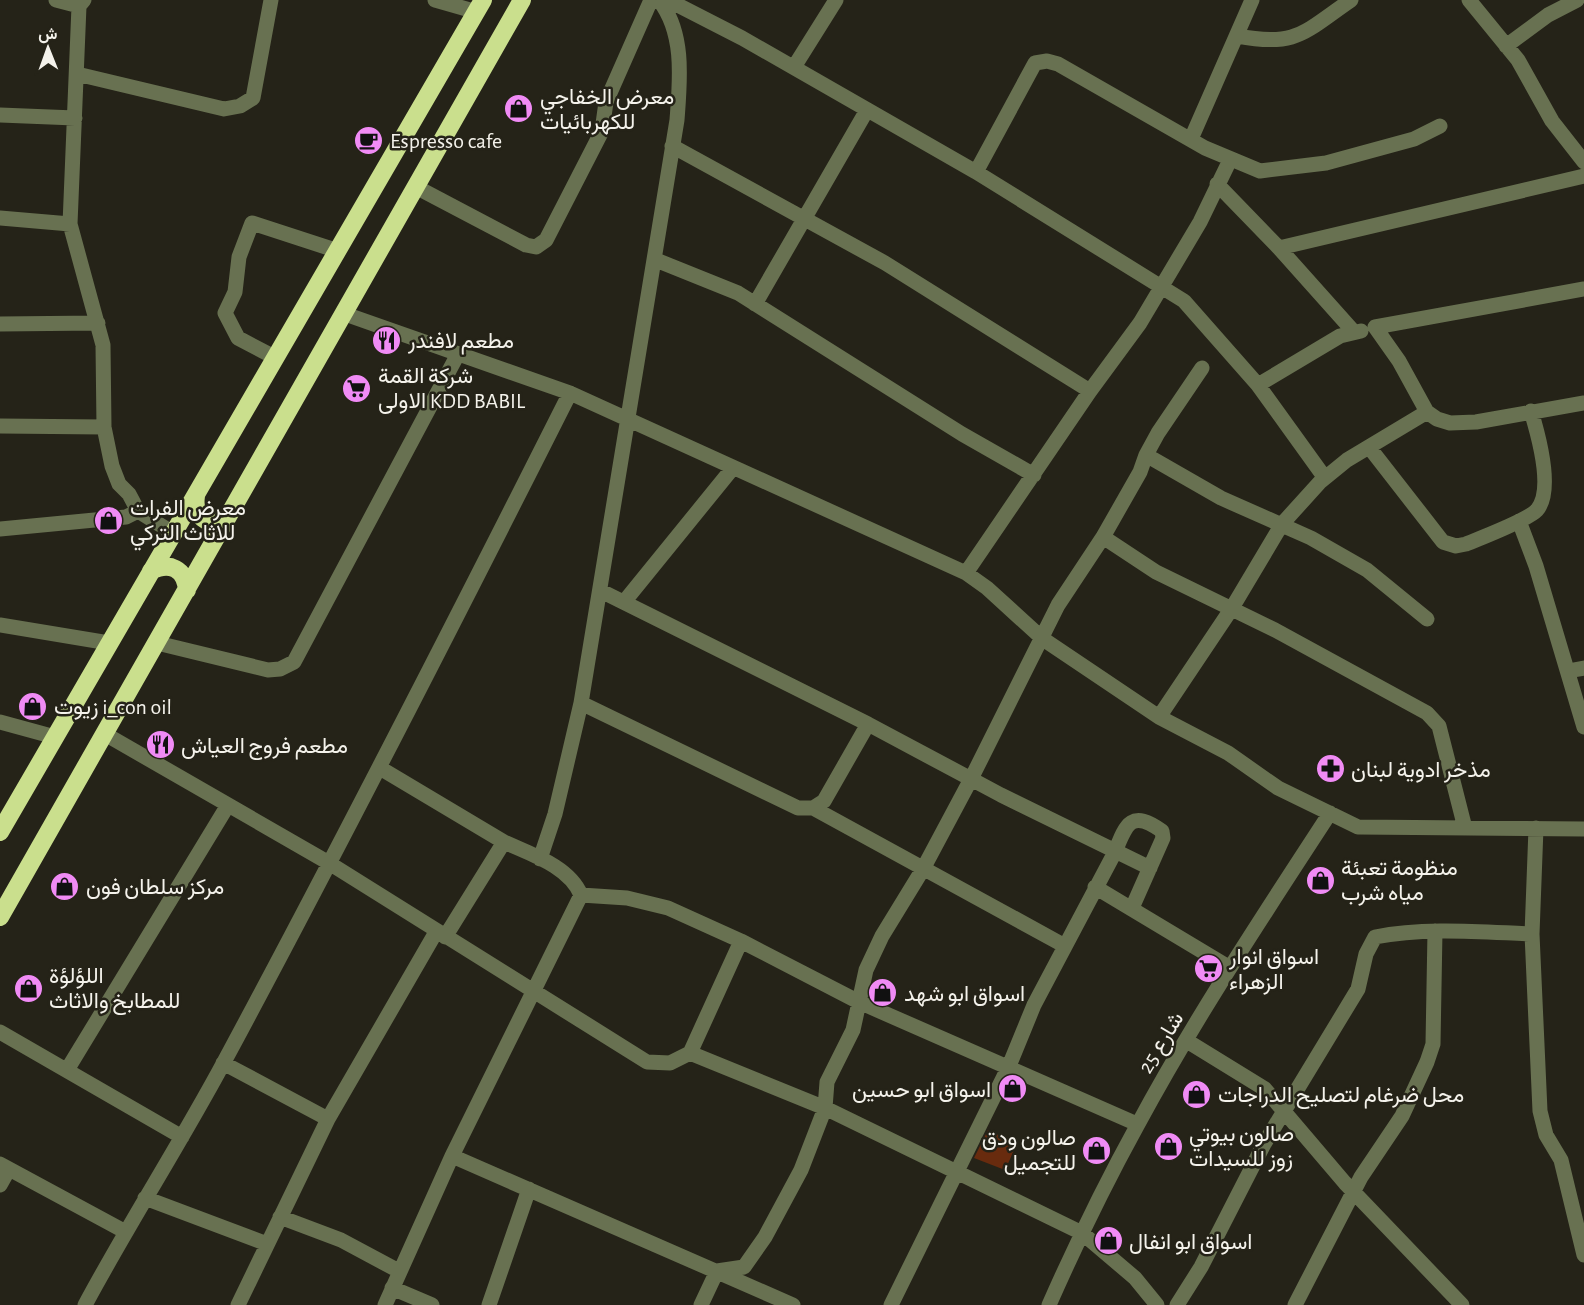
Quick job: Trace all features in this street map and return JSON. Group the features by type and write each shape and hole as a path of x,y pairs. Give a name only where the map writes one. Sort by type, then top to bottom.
{"highway":[{"path":"0,917 522,0"},
{"path":"0,832 480,6"},
{"path":"196,496 195,505 203,519 211,522 227,517"},
{"path":"151,571 160,566 171,566 180,571 186,580 186,590"}],"street":[{"path":"56,0 82,3 70,224 103,345 104,428 119,484 129,494 138,511 173,533"},
{"path":"77,74 224,109 240,106 253,98 271,0"},
{"path":"435,0 480,6"},
{"path":"416,187 526,246 536,247 546,240 602,131 606,102 651,0"},
{"path":"540,859 555,814 581,703 656,260 672,146 679,90 677,42 670,14 659,0"},
{"path":"668,0 794,67 976,172 1184,301 1258,385 1325,478"},
{"path":"794,67 836,0"},
{"path":"1191,139 1252,0"},
{"path":"1236,36 1280,41 1299,36 1351,0"},
{"path":"1469,0 1518,60 1552,121 1583,158"},
{"path":"1506,46 1548,15 1577,0"},
{"path":"976,172 1035,63 1058,64 1230,160 1260,171 1326,163 1414,139 1440,126"},
{"path":"755,304 867,110"},
{"path":"0,115 75,118"},
{"path":"672,146 934,292 1090,391"},
{"path":"966,573 1162,289 1200,222 1230,160"},
{"path":"1279,248 1352,228 1528,191 1584,176"},
{"path":"1217,184 1279,248 1354,332"},
{"path":"0,218 70,224"},
{"path":"276,358 238,338 225,314 235,292 239,257 252,223 338,251"},
{"path":"656,260 738,293 962,434 1034,475"},
{"path":"1258,385 1340,336 1376,327 1584,289"},
{"path":"345,314 570,393 732,469 966,573 987,588 1043,639 1159,717 1228,753 1278,788 1358,827 1584,829"},
{"path":"0,324 98,323"},
{"path":"1376,327 1399,361 1427,412 1450,423 1476,422 1584,403"},
{"path":"157,643 268,670 280,669 294,662 458,354"},
{"path":"717,1271 744,1267 765,1237 801,1170 825,1108 827,1082 854,1030 866,970 874,953 971,779 1058,605 1103,537 1140,472 1158,433 1202,368"},
{"path":"85,1305 124,1232 182,1137 223,1063 380,768 570,393"},
{"path":"1369,447 1443,542 1456,546 1466,544 1519,521 1539,508 1545,488 1531,411"},
{"path":"1159,717 1232,608 1282,525 1325,478 1369,447 1427,412"},
{"path":"0,426 104,428"},
{"path":"1146,455 1221,498 1282,525 1367,570 1427,619"},
{"path":"624,602 732,469"},
{"path":"0,529 126,517 138,511"},
{"path":"1519,521 1536,566 1584,727"},
{"path":"1103,537 1156,572 1232,608 1427,713 1438,726 1465,828"},
{"path":"601,591 1150,868"},
{"path":"0,625 109,643"},
{"path":"1568,671 1584,668"},
{"path":"581,703 798,808 813,808 1065,946"},
{"path":"0,722 55,737"},
{"path":"813,808 824,801 868,724"},
{"path":"105,734 329,863 531,992 647,1062 670,1063 690,1053 741,941"},
{"path":"380,768 504,842 566,874 577,884 581,895 531,992 452,1156 399,1271 386,1305"},
{"path":"67,1070 228,805"},
{"name":"شارع 25","path":"1049,1305 1082,1233 1137,1124 1230,968 1330,813"},
{"path":"891,1305 1009,1066 1019,1036 1115,852 1125,826 1131,820 1139,820 1162,831 1163,838 1132,908"},
{"path":"1536,828 1532,934 1540,1111 1546,1135 1561,1160 1579,1219 1584,1255"},
{"path":"238,1305 328,1119 440,934 504,842"},
{"path":"1095,887 1230,968"},
{"path":"581,895 627,898 668,908 741,941 859,1002 1137,1124"},
{"path":"1177,1305 1201,1267 1283,1112 1358,989 1366,954 1375,937 1400,932 1435,931 1532,934"},
{"path":"1295,1305 1361,1177 1402,1116 1433,1044 1435,931"},
{"path":"0,1032 182,1137"},
{"path":"1187,1041 1265,1089 1354,1192 1462,1305"},
{"path":"690,1053 825,1108 957,1170 1009,1199 1082,1233 1135,1278 1157,1305"},
{"path":"223,1063 328,1119"},
{"path":"452,1156 793,1305"},
{"path":"0,1185 4,1167 124,1232"},
{"path":"489,1305 529,1190"},
{"path":"145,1198 267,1244"},
{"path":"280,1217 341,1240 399,1271"},
{"path":"701,1305 717,1271"},
{"path":"392,1288 432,1305"}],"shaded area":[{"path":"988,1130 1017,1144 1005,1170 974,1158"}],"place":[{"name":"معرض الخفاجي للكهربائيات","path":"519,109"},
{"name":"Espresso cafe","path":"369,140"},
{"name":"مطعم لافندر","path":"387,340"},
{"name":"شركة القمة الاولى KDD BABIL","path":"357,388"},
{"name":"معرض الفرات للاثاث التركي","path":"109,520"},
{"name":"زيوت i_con oil","path":"33,706"},
{"name":"مطعم فروج العياش","path":"160,745"},
{"name":"مذخر ادوية لبنان","path":"1330,769"},
{"name":"منظومة تعبئة مياه شرب","path":"1320,880"},
{"name":"مركز سلطان فون","path":"65,886"},
{"name":"اسواق انوار الزهراء","path":"1208,969"},
{"name":"اللؤلؤة للمطابخ والاثاث","path":"28,988"},
{"name":"اسواق ابو شهد","path":"883,993"},
{"name":"اسواق ابو حسين","path":"1012,1089"},
{"name":"محل ضرغام لتصليح الدراجات","path":"1197,1094"},
{"name":"صالون بيوتي زوز للسيدات","path":"1168,1146"},
{"name":"صالون ودق للتجميل","path":"1097,1150"},
{"name":"اسواق ابو انفال","path":"1108,1241"}]}
